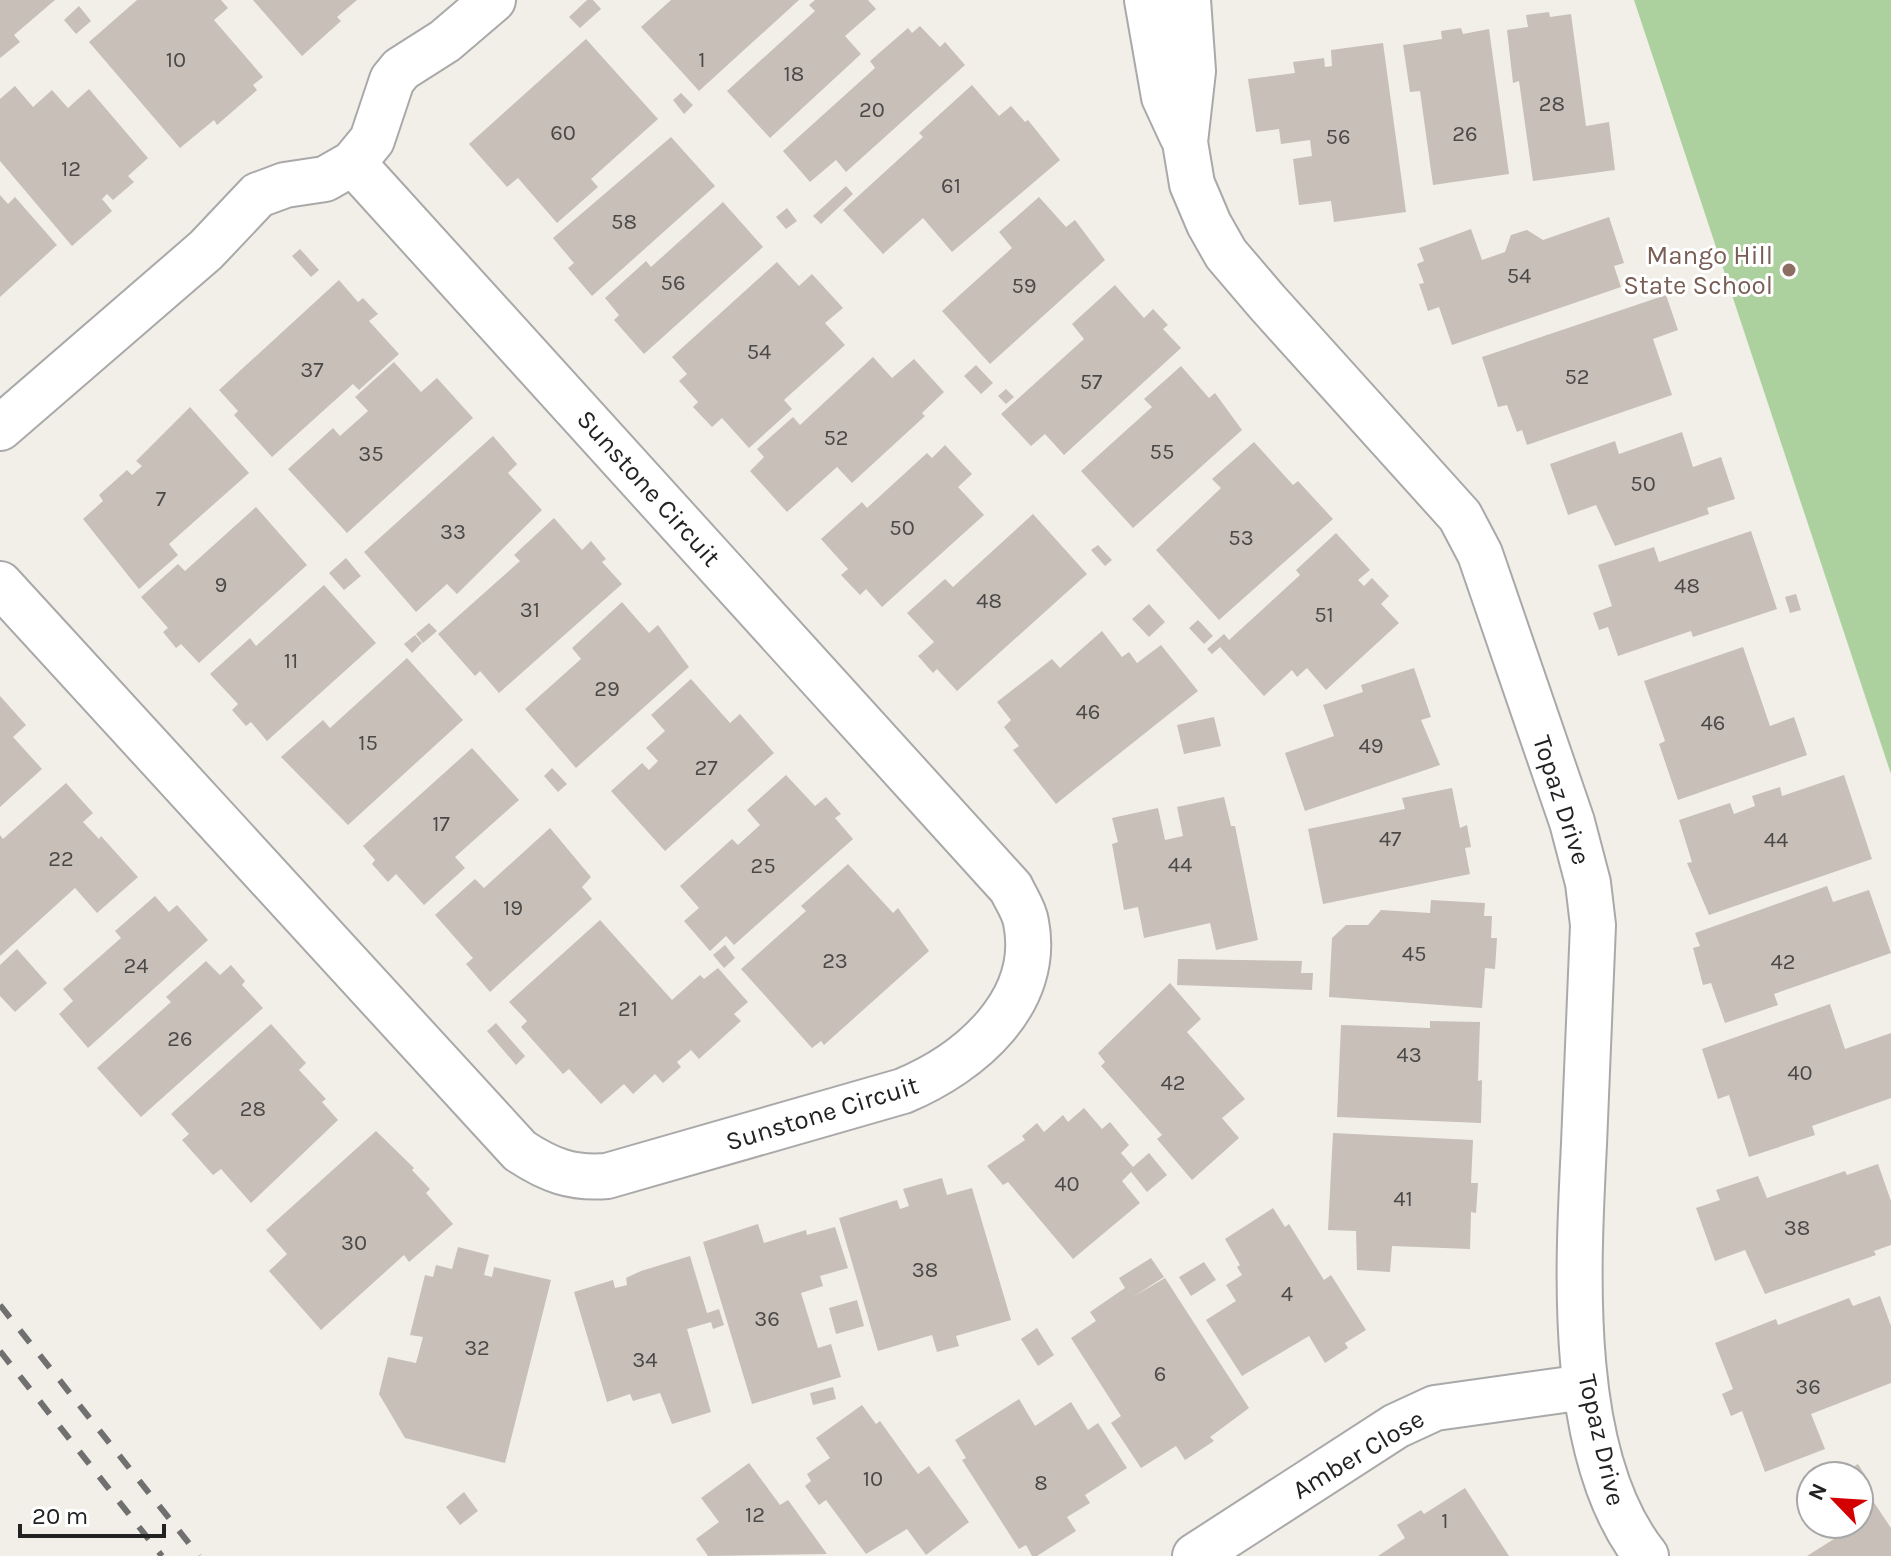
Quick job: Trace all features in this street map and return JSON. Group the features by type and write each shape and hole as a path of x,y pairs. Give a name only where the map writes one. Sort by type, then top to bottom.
{"street":[{"path":"0,428 206,250 258,195 285,185 325,179 353,163 372,140 392,80 401,69 445,41 493,0"},
{"name":"Topaz Drive","path":"1147,0 1164,97 1185,142 1192,184 1226,254 1460,516 1480,554 1572,822 1588,883 1593,925 1578,1278 1585,1387 1616,1510 1646,1556"},
{"name":"Topaz Drive","path":"1185,142 1193,71 1188,0"},
{"name":"Sunstone Circuit","path":"0,584 520,1151 547,1169 578,1178 607,1176 903,1091 931,1079 972,1048 1009,1011 1026,978 1029,950 1026,919 1011,888 353,163"},
{"name":"Amber Close","path":"1195,1556 1396,1426 1435,1408 1585,1387"}],"green space":[{"name":"Mango Hill State School","path":"1634,0 1891,0 1891,774"}],"building":[{"path":"0,0 55,0 14,35 20,42 0,58"},
{"path":"137,0 221,0 228,8 214,20 263,77 253,85 257,90 217,125 214,120 180,148 89,42"},
{"path":"253,0 357,0 337,17 341,21 302,56"},
{"path":"587,0 593,0 601,9 580,28 569,17"},
{"path":"671,0 799,0 699,91 641,27"},
{"path":"815,0 868,0 876,9 845,36 861,54 770,138 727,91 815,11 809,5"},
{"path":"79,6 91,21 76,34 64,20"},
{"path":"1549,12 1550,17 1571,14 1586,126 1609,122 1615,170 1533,181 1519,81 1513,83 1507,30 1528,27 1526,15"},
{"path":"920,26 940,47 945,42 965,65 846,172 836,160 810,182 783,151 875,68 870,61 908,28 912,33"},
{"path":"1461,28 1463,34 1489,29 1509,174 1433,185 1420,91 1410,92 1403,45 1442,39 1441,31"},
{"path":"586,39 658,119 591,179 598,187 557,223 518,178 507,187 469,144"},
{"path":"1383,43 1406,212 1334,222 1331,201 1299,205 1293,159 1312,156 1310,140 1281,144 1279,129 1256,132 1248,79 1295,73 1293,62 1324,58 1325,67 1332,66 1331,50"},
{"path":"972,85 999,116 1011,106 1025,122 1028,120 1060,160 952,252 923,218 883,254 843,210 923,137 919,133"},
{"path":"15,86 33,107 52,90 68,108 89,89 148,158 128,176 134,182 113,200 107,194 102,199 112,211 72,246 0,161 0,99"},
{"path":"681,93 693,105 684,114 673,100"},
{"path":"671,137 715,186 592,296 568,268 574,263 553,238"},
{"path":"846,186 853,194 821,224 813,216"},
{"path":"0,195 8,204 15,197 57,245 0,297"},
{"path":"1039,197 1066,227 1075,220 1105,260 990,364 942,311 1012,248 999,232"},
{"path":"723,202 763,247 644,354 614,320 619,315 605,298 646,261 651,267"},
{"path":"787,208 797,221 786,229 776,217"},
{"path":"1609,217 1624,263 1614,266 1621,287 1452,345 1439,307 1428,311 1419,284 1424,283 1417,264 1424,261 1419,248 1471,229 1482,260 1505,252 1511,235 1527,230 1543,240"},
{"path":"300,249 319,270 311,277 292,256"},
{"path":"777,262 799,286 812,274 843,308 825,323 845,345 784,400 792,409 749,448 722,418 712,427 693,407 698,402 679,381 687,374 672,357"},
{"path":"339,280 358,302 363,298 378,314 369,321 399,354 359,390 353,384 272,457 234,415 238,411 219,390"},
{"path":"1115,285 1144,318 1153,309 1168,325 1163,329 1181,348 1064,455 1045,434 1031,446 1001,414 1084,339 1072,324"},
{"path":"1666,295 1678,330 1653,339 1672,395 1527,445 1522,430 1517,432 1507,405 1498,407 1482,357"},
{"path":"873,357 892,378 914,359 944,392 922,413 925,416 852,483 837,467 787,512 750,471 764,457 757,449 793,417 800,425"},
{"path":"394,362 421,392 437,378 473,418 347,533 288,469 333,428 340,436 368,411 355,397"},
{"path":"976,365 993,383 981,394 964,376"},
{"path":"1181,366 1209,398 1215,393 1242,430 1133,528 1081,471 1152,407 1144,399"},
{"path":"1006,389 1014,397 1006,404 998,396"},
{"path":"190,407 249,473 169,544 178,555 139,589 83,519 103,501 99,495 127,470 132,475 142,466 136,461"},
{"path":"1682,432 1693,467 1721,457 1735,499 1707,508 1709,514 1615,546 1596,505 1568,515 1550,464 1615,441 1619,454"},
{"path":"493,436 517,464 508,473 542,510 457,594 447,584 416,612 364,552"},
{"path":"1254,442 1293,485 1298,481 1333,519 1219,620 1156,550 1221,488 1212,479"},
{"path":"945,445 972,474 958,487 984,515 882,607 866,589 860,595 841,575 848,569 821,539 862,502 867,508 927,453 932,458"},
{"path":"256,507 307,565 199,663 181,644 176,648 163,632 168,628 141,597 178,564 185,571"},
{"path":"1033,514 1087,574 957,691 937,669 933,673 918,656 934,642 907,613 945,579 953,587"},
{"path":"554,518 582,550 591,541 606,559 602,562 622,584 499,693 480,671 475,676 438,634 520,561 514,555"},
{"path":"1751,531 1777,609 1693,637 1691,631 1618,656 1608,627 1599,630 1593,613 1612,606 1598,565 1654,547 1659,562"},
{"path":"1336,533 1370,570 1358,580 1364,586 1372,578 1389,596 1381,604 1399,623 1326,690 1307,668 1297,677 1292,670 1264,696 1220,647 1212,654 1207,649 1224,634 1229,640 1300,575 1296,570"},
{"path":"1098,545 1112,560 1105,566 1091,550"},
{"path":"346,558 361,576 344,590 329,573"},
{"path":"324,585 376,643 267,741 251,722 246,726 232,710 238,704 210,674 250,638 256,646"},
{"path":"1796,594 1801,610 1790,613 1785,597"},
{"path":"622,602 649,633 658,625 689,667 576,768 525,709 581,659 572,648"},
{"path":"1149,604 1165,622 1149,637 1132,619"},
{"path":"1198,620 1213,636 1204,644 1189,628"},
{"path":"429,623 437,631 423,643 416,634"},
{"path":"1102,631 1122,657 1129,652 1137,663 1161,645 1198,691 1056,804 1013,750 1019,746 1004,727 1011,720 997,702 1052,659 1060,668"},
{"path":"415,635 422,643 412,653 404,644"},
{"path":"1743,647 1770,726 1794,717 1807,755 1678,800 1659,744 1665,741 1644,681"},
{"path":"407,658 463,720 348,825 281,757 323,720 330,728"},
{"path":"1414,668 1431,717 1421,720 1440,765 1305,811 1285,753 1334,736 1323,705 1363,692 1361,685"},
{"path":"691,679 730,723 740,714 774,753 665,851 611,791 642,763 649,770 658,761 646,748 665,731 651,715"},
{"path":"0,696 26,725 13,737 42,769 0,807"},
{"path":"1214,717 1221,746 1184,754 1177,725"},
{"path":"472,748 519,800 455,857 465,868 424,905 396,874 388,882 372,864 375,860 363,846"},
{"path":"552,768 567,784 558,792 544,776"},
{"path":"786,775 815,806 826,797 841,814 835,818 853,839 734,945 726,936 710,951 684,921 699,908 680,886 732,839 738,845 760,825 747,810"},
{"path":"1844,775 1872,859 1709,915 1687,863 1692,862 1679,820 1730,803 1734,814 1755,806 1752,796 1780,787 1782,796"},
{"path":"66,783 93,813 83,822 99,839 101,836 138,877 97,913 75,888 0,956 0,835 3,839"},
{"path":"1452,788 1460,828 1467,825 1471,847 1465,848 1470,874 1323,904 1308,829 1405,809 1402,798"},
{"path":"1224,797 1231,826 1235,826 1258,940 1216,950 1210,923 1144,938 1138,907 1124,910 1112,844 1118,842 1112,818 1158,808 1165,840 1183,836 1177,807"},
{"path":"550,828 591,877 582,887 592,899 490,992 466,964 473,958 435,915 475,879 484,888"},
{"path":"848,864 893,913 898,908 929,951 824,1045 821,1041 812,1048 741,969 806,911 801,906"},
{"path":"1827,886 1833,902 1869,890 1891,953 1774,994 1778,1005 1725,1023 1711,983 1703,985 1693,948 1700,946 1695,933"},
{"path":"155,896 169,912 177,905 208,940 88,1048 59,1014 73,1001 63,989 121,938 115,931"},
{"path":"1431,900 1485,903 1484,916 1492,916 1491,938 1497,938 1495,969 1485,968 1482,1008 1329,997 1332,938 1346,925 1368,925 1381,910 1430,913"},
{"path":"600,920 672,1000 700,975 704,979 718,968 748,1002 734,1014 741,1021 699,1059 691,1050 677,1062 681,1067 663,1083 655,1074 633,1094 624,1084 601,1104 569,1069 563,1074 521,1027 527,1021 509,1002"},
{"path":"725,945 735,958 724,968 713,955"},
{"path":"17,949 47,983 15,1012 0,996 0,965"},
{"path":"1178,959 1302,961 1301,973 1313,973 1312,990 1177,985"},
{"path":"206,961 220,975 231,965 245,981 242,985 263,1008 141,1117 97,1068 171,1002 166,997"},
{"path":"1170,983 1201,1019 1187,1032 1245,1099 1222,1118 1239,1138 1192,1180 1157,1139 1162,1135 1101,1066 1105,1062 1098,1053"},
{"path":"1830,1004 1845,1049 1891,1033 1891,1098 1812,1126 1815,1135 1749,1157 1729,1095 1718,1099 1702,1049"},
{"path":"1430,1021 1480,1022 1478,1081 1482,1080 1481,1123 1337,1117 1341,1025 1430,1028"},
{"path":"496,1023 525,1056 516,1065 487,1031"},
{"path":"271,1024 306,1063 299,1070 326,1099 322,1102 338,1120 251,1203 221,1169 213,1175 182,1140 189,1134 171,1114"},
{"path":"1084,1108 1102,1129 1110,1122 1129,1145 1121,1153 1133,1167 1149,1153 1167,1175 1147,1192 1131,1172 1122,1181 1140,1203 1073,1259 1008,1182 1003,1185 987,1166 1025,1140 1022,1136 1037,1123 1044,1132 1063,1115 1068,1122"},
{"path":"376,1131 414,1168 412,1170 430,1189 426,1193 453,1224 409,1262 404,1255 321,1330 269,1271 287,1254 266,1230"},
{"path":"1333,1133 1473,1140 1471,1183 1478,1183 1476,1213 1471,1212 1470,1249 1392,1246 1390,1272 1357,1270 1356,1231 1328,1230"},
{"path":"1878,1164 1891,1201 1891,1245 1874,1251 1876,1255 1765,1294 1745,1250 1715,1261 1696,1208 1720,1200 1716,1190 1758,1176 1767,1198 1845,1171 1847,1175"},
{"path":"942,1178 947,1195 972,1188 1011,1320 956,1336 959,1346 937,1352 932,1335 878,1351 839,1218 897,1200 900,1209 909,1206 903,1189"},
{"path":"1273,1208 1285,1227 1289,1224 1324,1280 1331,1275 1366,1330 1345,1343 1348,1348 1325,1363 1309,1336 1242,1376 1206,1320 1236,1301 1226,1285 1242,1275 1237,1267 1240,1265 1225,1239"},
{"path":"758,1224 764,1243 806,1230 807,1235 835,1227 848,1268 820,1276 823,1286 801,1293 818,1348 831,1344 841,1377 752,1404 703,1242"},
{"path":"458,1247 489,1255 484,1275 492,1277 494,1267 551,1280 505,1463 405,1438 379,1394 388,1357 416,1363 423,1337 410,1335 425,1275 433,1277 436,1265 452,1269"},
{"path":"690,1256 707,1313 719,1309 724,1325 713,1329 711,1322 687,1329 711,1412 672,1424 660,1393 633,1401 630,1394 607,1402 574,1292 613,1280 615,1288 627,1285 626,1278 641,1271"},
{"path":"1151,1258 1164,1277 1131,1298 1165,1278 1249,1408 1210,1437 1214,1441 1185,1460 1176,1446 1141,1468 1111,1423 1121,1416 1071,1338 1096,1321 1090,1312 1125,1288 1119,1278"},
{"path":"1204,1262 1216,1280 1191,1296 1179,1277"},
{"path":"1880,1296 1891,1326 1891,1383 1811,1414 1825,1449 1765,1472 1742,1411 1731,1416 1722,1394 1733,1389 1715,1343 1776,1319 1778,1325 1849,1298 1853,1306"},
{"path":"857,1300 864,1326 836,1334 829,1308"},
{"path":"1037,1328 1054,1355 1038,1366 1021,1339"},
{"path":"833,1387 836,1399 813,1405 810,1393"},
{"path":"1019,1399 1035,1426 1071,1402 1088,1430 1098,1423 1127,1468 1085,1495 1090,1503 1067,1517 1076,1531 1037,1556 1032,1556 1026,1545 1019,1549 962,1460 966,1458 955,1440"},
{"path":"862,1405 876,1424 880,1421 918,1474 929,1466 969,1522 926,1555 907,1529 866,1554 826,1500 819,1505 805,1486 811,1481 807,1474 830,1458 816,1438"},
{"path":"749,1463 780,1505 788,1500 827,1554 708,1556 696,1539 719,1522 701,1498"},
{"path":"1465,1488 1509,1556 1378,1556 1405,1538 1397,1525 1421,1510 1424,1514"},
{"path":"464,1492 478,1511 460,1525 446,1507"},
{"path":"1875,1504 1891,1528 1891,1556 1807,1556 1832,1540 1875,1540"}],"railway":[{"path":"0,1305 199,1556"},
{"path":"0,1351 162,1556"}],"place":[{"name":"Mango Hill State School","path":"1789,270"}]}
